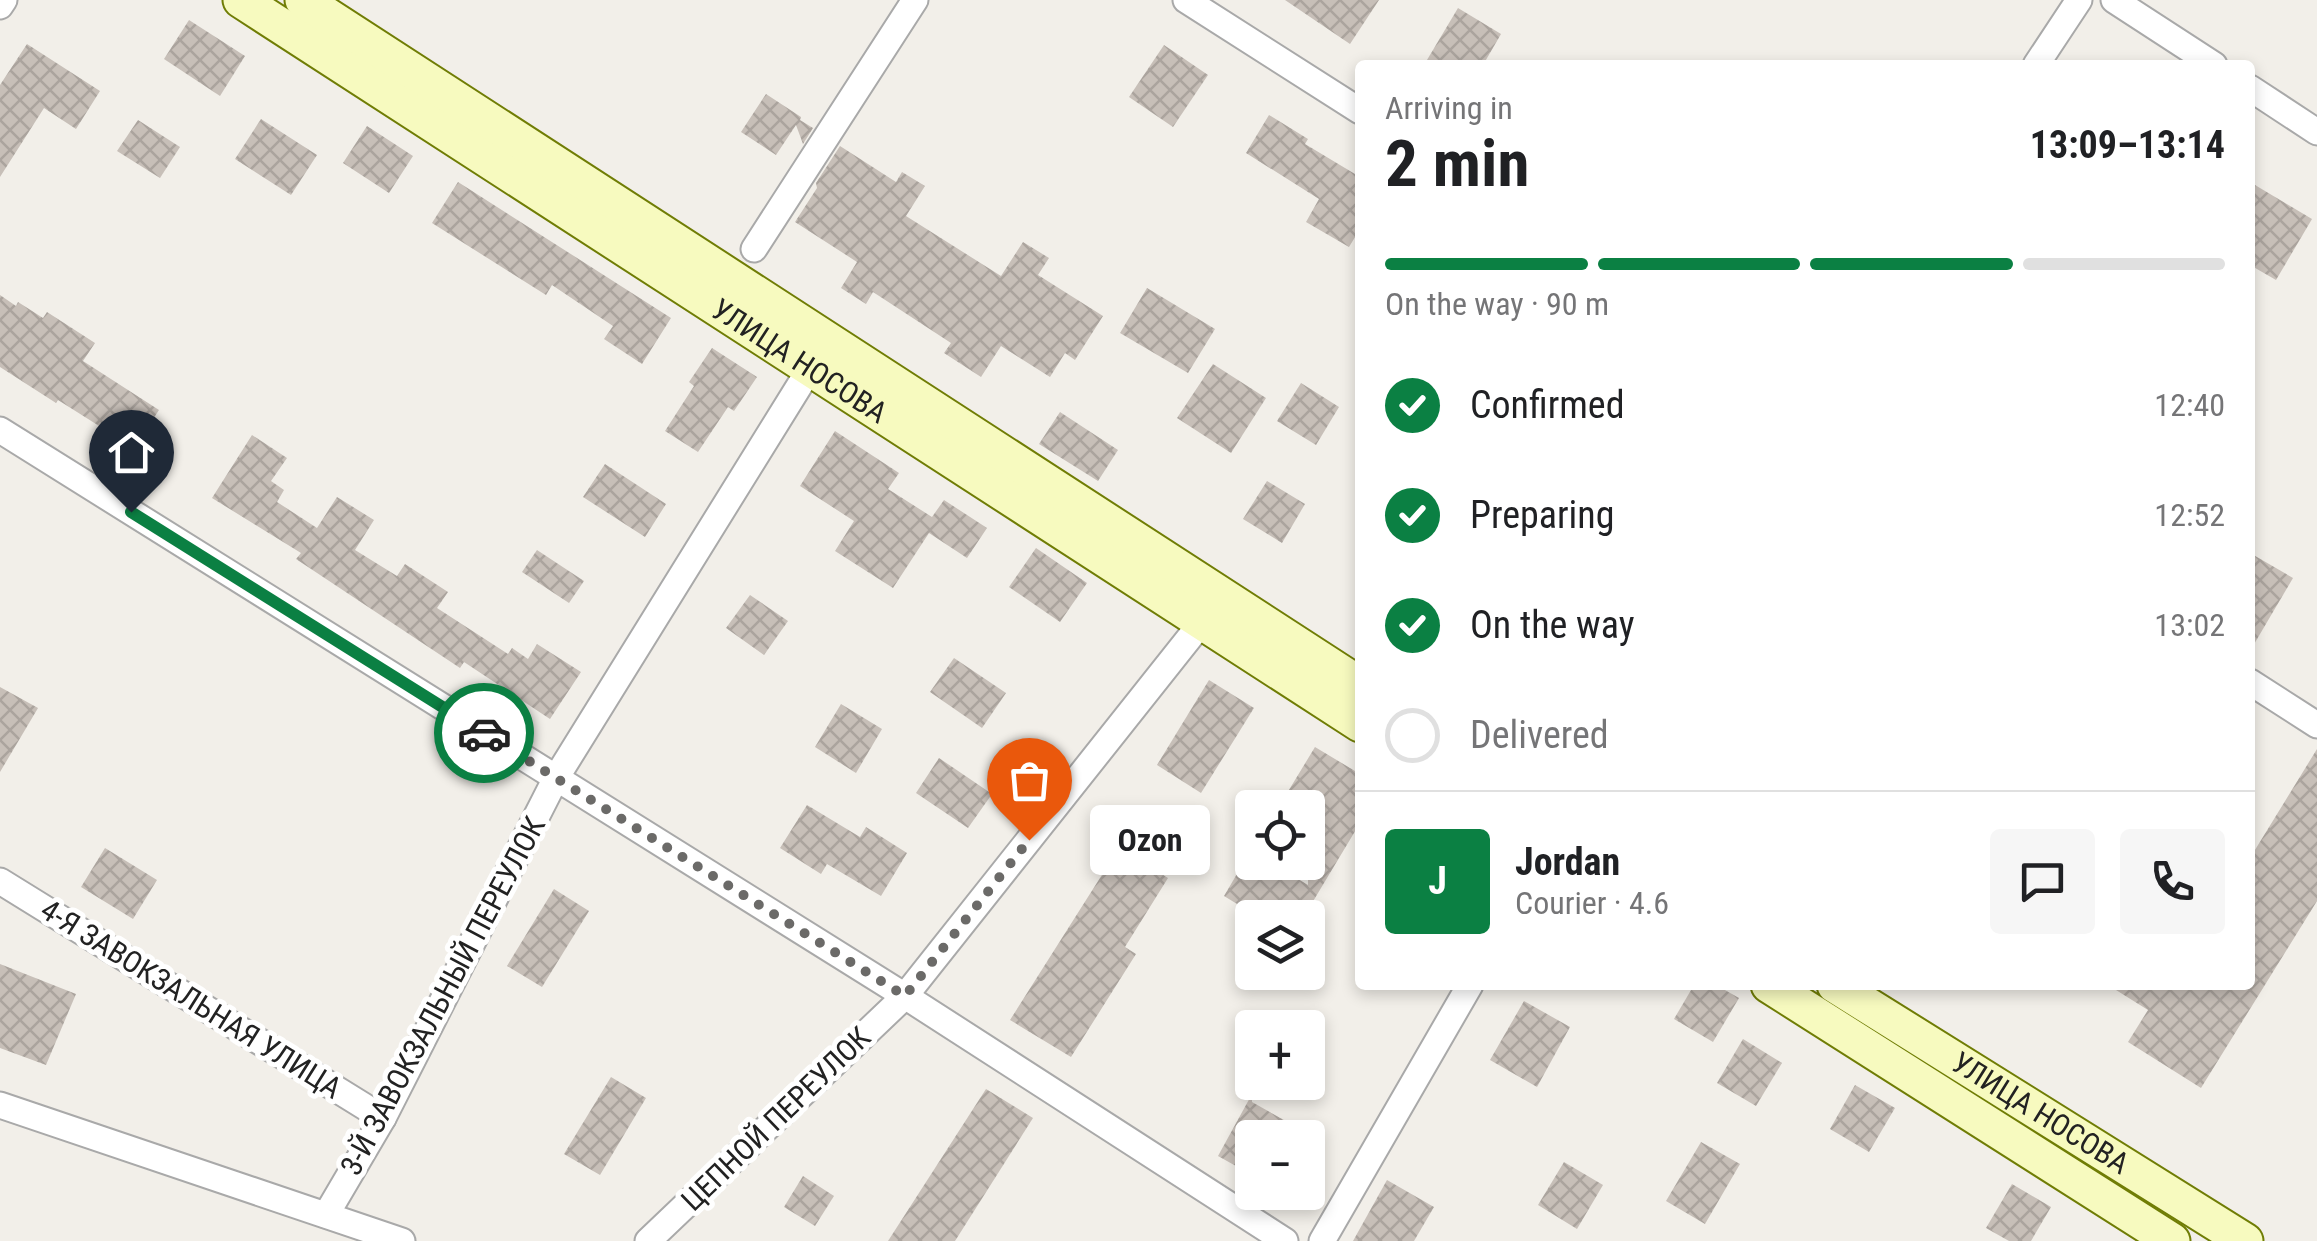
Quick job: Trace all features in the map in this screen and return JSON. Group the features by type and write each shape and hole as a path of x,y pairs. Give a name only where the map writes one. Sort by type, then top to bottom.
{"main road":[{"name":"УЛИЦА НОСОВА","path":"241,0 819,353"},
{"name":"УЛИЦА НОСОВА","path":"304,0 819,353 1213,610 1355,720"},
{"name":"УЛИЦА НОСОВА","path":"1213,610 1355,681"},
{"name":"УЛИЦА НОСОВА","path":"1777,990 2172,1241"},
{"name":"УЛИЦА НОСОВА","path":"1844,990 2245,1241"}],"street":[{"path":"754,249 916,0"},
{"path":"1186,0 1355,109"},
{"path":"2039,60 2080,0"},
{"path":"2114,0 2206,60"},
{"path":"2255,91 2317,132"},
{"name":"3-Й ЗАВОКЗАЛЬНЫЙ ПЕРЕУЛОК","path":"326,1215 383,1118 556,778 819,353"},
{"path":"0,430 905,996 1285,1241"},
{"name":"ЦЕПНОЙ ПЕРЕУЛОК","path":"648,1241 905,996 1213,610"},
{"path":"2255,685 2317,724"},
{"name":"4-Я ЗАВОКЗАЛЬНАЯ УЛИЦА","path":"0,881 383,1118"},
{"path":"1322,1241 1467,990"},
{"path":"0,1105 402,1241"}],"building":[{"path":"1285,0 1379,0 1350,44"},
{"path":"1458,8 1501,34 1486,60 1427,60"},
{"path":"189,20 245,56 220,96 164,59"},
{"path":"27,44 100,91 76,129 44,108 0,177 0,85"},
{"path":"1164,45 1208,75 1173,127 1129,97"},
{"path":"766,94 813,128 803,144 796,125 776,155 741,132"},
{"path":"1269,115 1308,139 1305,144 1355,174 1355,237 1349,247 1306,222 1319,199 1246,153"},
{"path":"261,119 317,155 291,195 235,159"},
{"path":"138,120 180,147 160,178 117,151"},
{"path":"367,126 413,156 389,193 343,163"},
{"path":"840,146 896,182 902,172 925,186 906,216 1001,276 1023,242 1049,258 1038,275 1103,316 1075,360 1065,353 1050,377 1001,346 981,377 944,353 951,343 873,292 866,304 841,288 857,262 795,222"},
{"path":"458,182 671,318 642,364 604,339 613,326 552,285 546,295 432,223"},
{"path":"2255,185 2312,219 2276,280 2255,268"},
{"path":"1147,288 1215,329 1188,373 1120,333"},
{"path":"0,295 43,318 47,312 95,343 83,361 159,410 134,448 0,367"},
{"path":"712,348 757,377 734,411 728,407 698,452 665,431 694,386 689,382"},
{"path":"1213,364 1266,398 1231,453 1177,418"},
{"path":"1301,383 1339,407 1316,445 1277,421"},
{"path":"1060,412 1118,450 1098,481 1039,444"},
{"path":"835,431 899,473 888,489 932,517 944,500 987,528 967,558 929,533 893,588 835,551 854,521 800,486"},
{"path":"252,435 287,458 271,481 284,490 277,502 317,528 337,497 374,520 355,550 397,576 405,564 448,592 437,608 508,654 512,648 528,659 537,644 581,672 550,719 464,662 460,668 296,559 301,553 212,498"},
{"path":"605,464 666,504 645,537 583,497"},
{"path":"1267,481 1305,504 1282,543 1243,519"},
{"path":"1036,548 1087,583 1060,622 1009,587"},
{"path":"537,550 584,581 569,603 522,572"},
{"path":"2255,556 2293,578 2255,643"},
{"path":"750,595 788,621 764,655 726,628"},
{"path":"954,658 1006,693 982,728 930,692"},
{"path":"1209,680 1254,708 1201,793 1157,765"},
{"path":"0,687 38,708 0,772"},
{"path":"841,704 882,729 856,773 815,747"},
{"path":"1315,747 1355,771 1355,831 1314,900 1235,903 1224,896 1235,877 1300,880 1308,885 1308,880 1325,880 1325,790 1289,790"},
{"path":"2317,749 2317,901 2201,1088 2128,1042 2148,1010 2116,990 2255,990 2255,850"},
{"path":"939,758 992,794 968,828 916,793"},
{"path":"807,805 860,837 866,827 907,853 881,896 827,864 821,874 780,848"},
{"path":"105,848 157,880 133,919 81,887"},
{"path":"1119,848 1168,878 1125,947 1136,954 1071,1057 1010,1020"},
{"path":"554,889 589,911 542,987 507,966"},
{"path":"0,964 76,994 46,1065 0,1048"},
{"path":"1691,990 1725,990 1739,998 1713,1042 1674,1019"},
{"path":"1524,1001 1570,1027 1537,1087 1490,1060"},
{"path":"1743,1039 1782,1063 1756,1106 1717,1083"},
{"path":"611,1077 646,1098 600,1175 564,1154"},
{"path":"1855,1085 1895,1108 1869,1152 1830,1129"},
{"path":"986,1089 1033,1118 955,1241 888,1241"},
{"path":"1252,1100 1284,1120 1238,1120"},
{"path":"1235,1125 1235,1166 1218,1156"},
{"path":"1701,1142 1740,1164 1705,1224 1666,1201"},
{"path":"1564,1162 1603,1185 1577,1229 1538,1205"},
{"path":"803,1176 834,1196 815,1226 784,1207"},
{"path":"1387,1180 1434,1207 1414,1241 1353,1241"},
{"path":"2012,1184 2051,1207 2031,1241 2009,1241 1986,1228"}],"way so far":[{"path":"484,733 905,996 1029,840"}],"place":[{"name":"Ozon","path":"1029,840"}],"route":[{"path":"131,512 484,733"}]}
